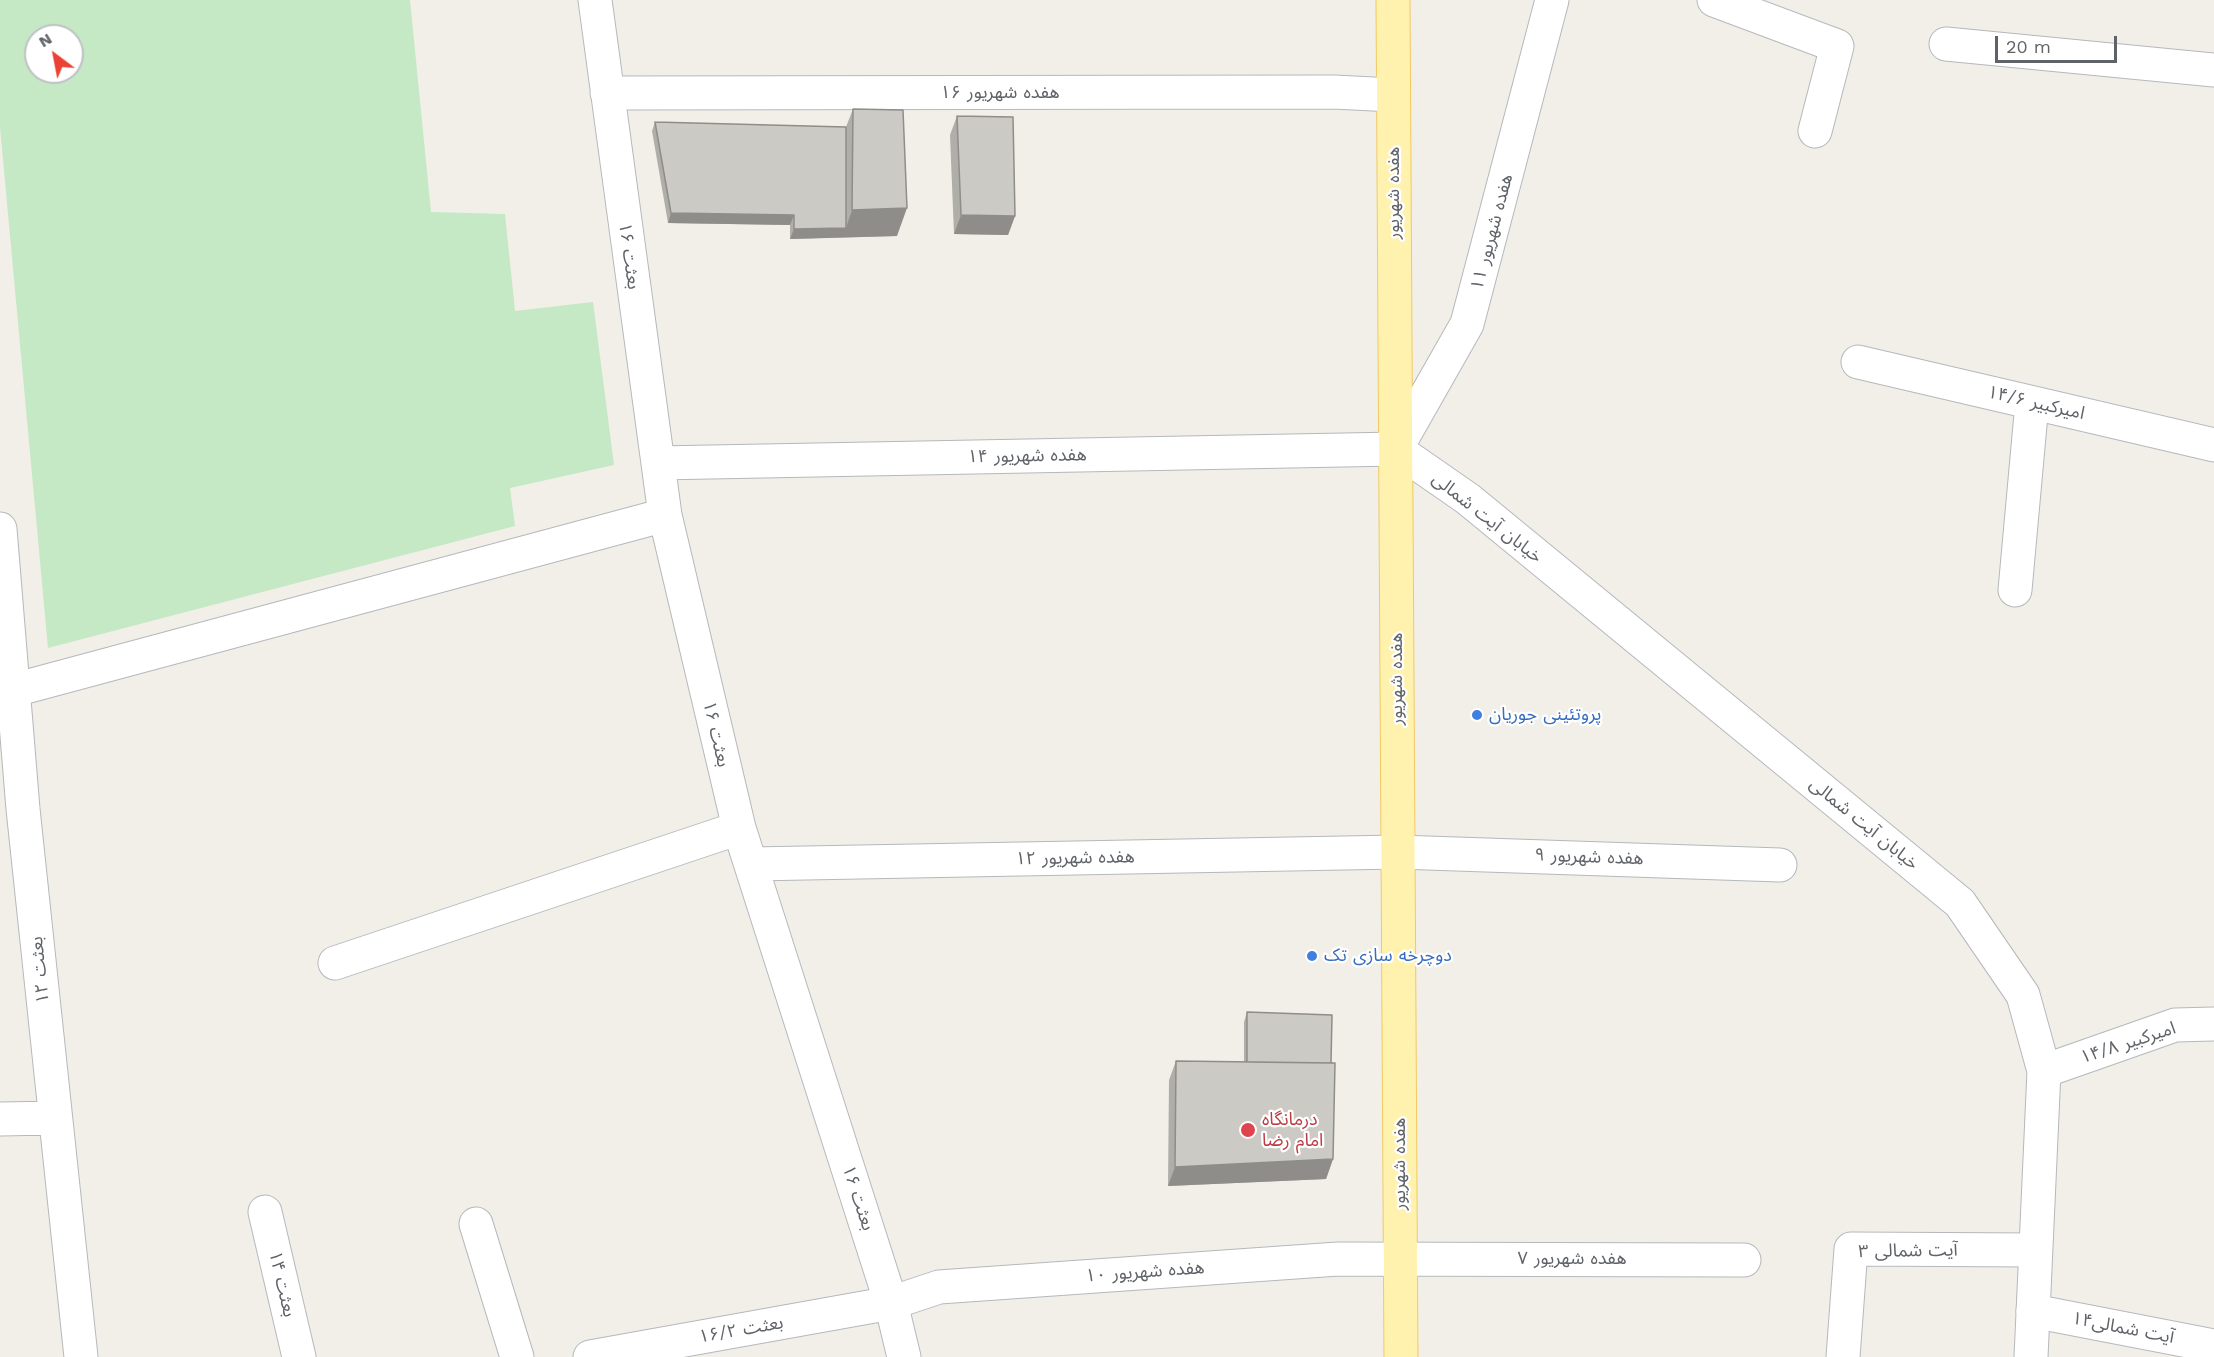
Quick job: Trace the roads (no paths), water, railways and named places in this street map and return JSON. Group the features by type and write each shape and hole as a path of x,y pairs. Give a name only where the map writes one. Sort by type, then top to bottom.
{"main road":[{"name":"هفده شهریور","path":"1393,0 1401,1357"}],"street":[{"name":"بعثت ۱۶","path":"596,0 665,515 738,828 752,864 891,1303 904,1357"},
{"name":"هفده شهریور ۱۱","path":"1395,449 1467,324 1552,0"},
{"path":"1714,0 1837,46 1815,131"},
{"path":"1946,44 2214,70"},
{"name":"هفده شهریور ۱۶","path":"607,93 1334,93 1393,95"},
{"name":"امیرکبیر ۱۴/۶","path":"1858,362 2214,445"},
{"path":"2015,590 2032,403"},
{"name":"هفده شهریور ۱۴","path":"658,463 1395,449"},
{"name":"خیابان آیت شمالی","path":"1395,449 1468,499 1960,903 2023,995 2044,1071 2031,1357"},
{"path":"14,690 665,515"},
{"name":"بعثت ۱۲","path":"0,529 2,582 14,690 12,811 55,1118 81,1357"},
{"path":"335,963 738,828"},
{"name":"هفده شهریور ۱۲","path":"752,864 1398,852"},
{"name":"هفده شهریور ۹","path":"1398,852 1780,865"},
{"name":"امیرکبیر ۱۴/۸","path":"2044,1071 2175,1025 2214,1024"},
{"path":"0,1119 55,1118"},
{"name":"بعثت ۱۴","path":"265,1212 299,1357"},
{"path":"476,1224 517,1357"},
{"name":"آیت شمالی ۳","path":"1843,1357 1851,1249 2035,1250"},
{"name":"هفده شهریور ۱۰","path":"891,1303 939,1287 1338,1259 1401,1259"},
{"name":"هفده شهریور ۷","path":"1401,1259 1744,1260"},
{"name":"بعثت ۱۶/۲","path":"590,1357 891,1303"},
{"name":"آیت شمالی۱۴","path":"2033,1311 2203,1349"}],"place":[{"name":"پروتئینی جوریان","path":"1477,715"},
{"name":"دوچرخه سازی تک","path":"1312,956"},
{"name":"درمانگاه امام رضا","path":"1248,1130"}]}
